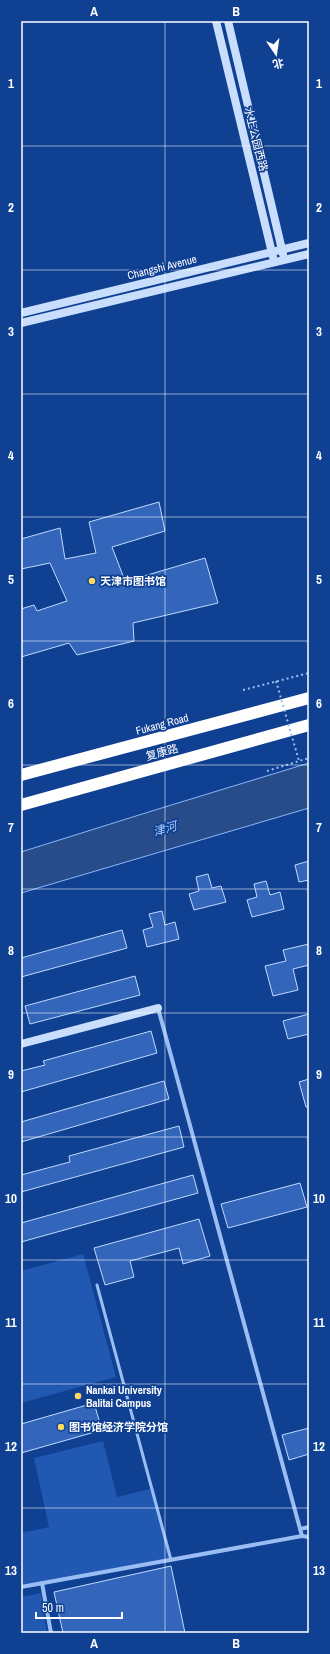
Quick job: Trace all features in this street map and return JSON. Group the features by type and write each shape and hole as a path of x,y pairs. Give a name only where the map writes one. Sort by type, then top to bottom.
{"highway":[{"name":"Fukang Road","path":"21,776 309,698"},
{"name":"复康路","path":"21,804 309,725"}],"street":[{"name":"水上公园西路","path":"216,21 274,263"},
{"path":"228,21 285,260"},
{"name":"Changshi Avenue","path":"21,313 309,243"},
{"name":"Changshi Avenue","path":"21,323 309,254"},
{"path":"21,1044 158,1008 302,1536"},
{"path":"300,1529 309,1526"},
{"path":"21,1587 302,1536 309,1537"},
{"path":"42,1583 51,1633"}],"lane":[{"path":"97,1285 171,1560"}],"path":[{"path":"243,690 309,673"},
{"path":"276,681 298,761"},
{"path":"266,771 309,758"}],"shaded area":[{"path":"83,1254 116,1377 21,1403 21,1271"},
{"path":"103,1441 117,1497 154,1488 171,1560 21,1589 21,1533 49,1527 34,1458"},
{"path":"41,1593 47,1633 21,1633 21,1597"}],"water":[{"name":"津河","path":"309,763 309,808 21,893 21,852"}],"building":[{"name":"天津市图书馆","path":"159,502 165,531 112,547 127,586 146,585 144,576 205,558 218,603 133,623 134,641 77,655 69,643 21,657 21,609 34,605 37,611 67,601 50,563 21,569 21,539 60,528 65,559 96,553 89,522"},
{"path":"309,861 309,880 299,882 295,865"},
{"path":"208,874 212,888 221,886 226,902 194,910 189,894 199,891 196,877"},
{"path":"266,881 270,895 280,892 284,909 252,917 247,900 257,897 254,884"},
{"path":"162,911 165,925 175,922 179,939 147,947 143,930 153,927 149,914"},
{"path":"122,930 127,948 21,977 21,958"},
{"path":"309,944 309,965 293,969 298,990 273,996 265,966 286,961 283,950"},
{"path":"135,976 140,995 30,1024 25,1006"},
{"path":"309,1014 309,1034 288,1039 283,1021"},
{"path":"151,1031 157,1053 21,1092 21,1071 45,1065 43,1061"},
{"path":"309,1079 309,1107 306,1107 299,1082"},
{"path":"164,1081 169,1099 21,1142 21,1122"},
{"path":"179,1126 184,1147 21,1192 21,1175 70,1162 69,1156"},
{"path":"193,1175 198,1193 21,1242 21,1223"},
{"path":"300,1183 307,1207 228,1228 221,1204"},
{"path":"199,1219 210,1256 183,1264 179,1248 130,1261 134,1277 105,1285 94,1248"},
{"name":"图书馆经济学院分馆","path":"94,1403 102,1430 21,1453 21,1424"},
{"path":"309,1428 309,1454 289,1460 282,1435"},
{"path":"171,1566 185,1633 63,1633 54,1592"}],"place":[{"name":"天津市图书馆","path":"92,581"},
{"name":"Nankai University Balitai Campus","path":"78,1396"},
{"name":"图书馆经济学院分馆","path":"61,1427"}]}
